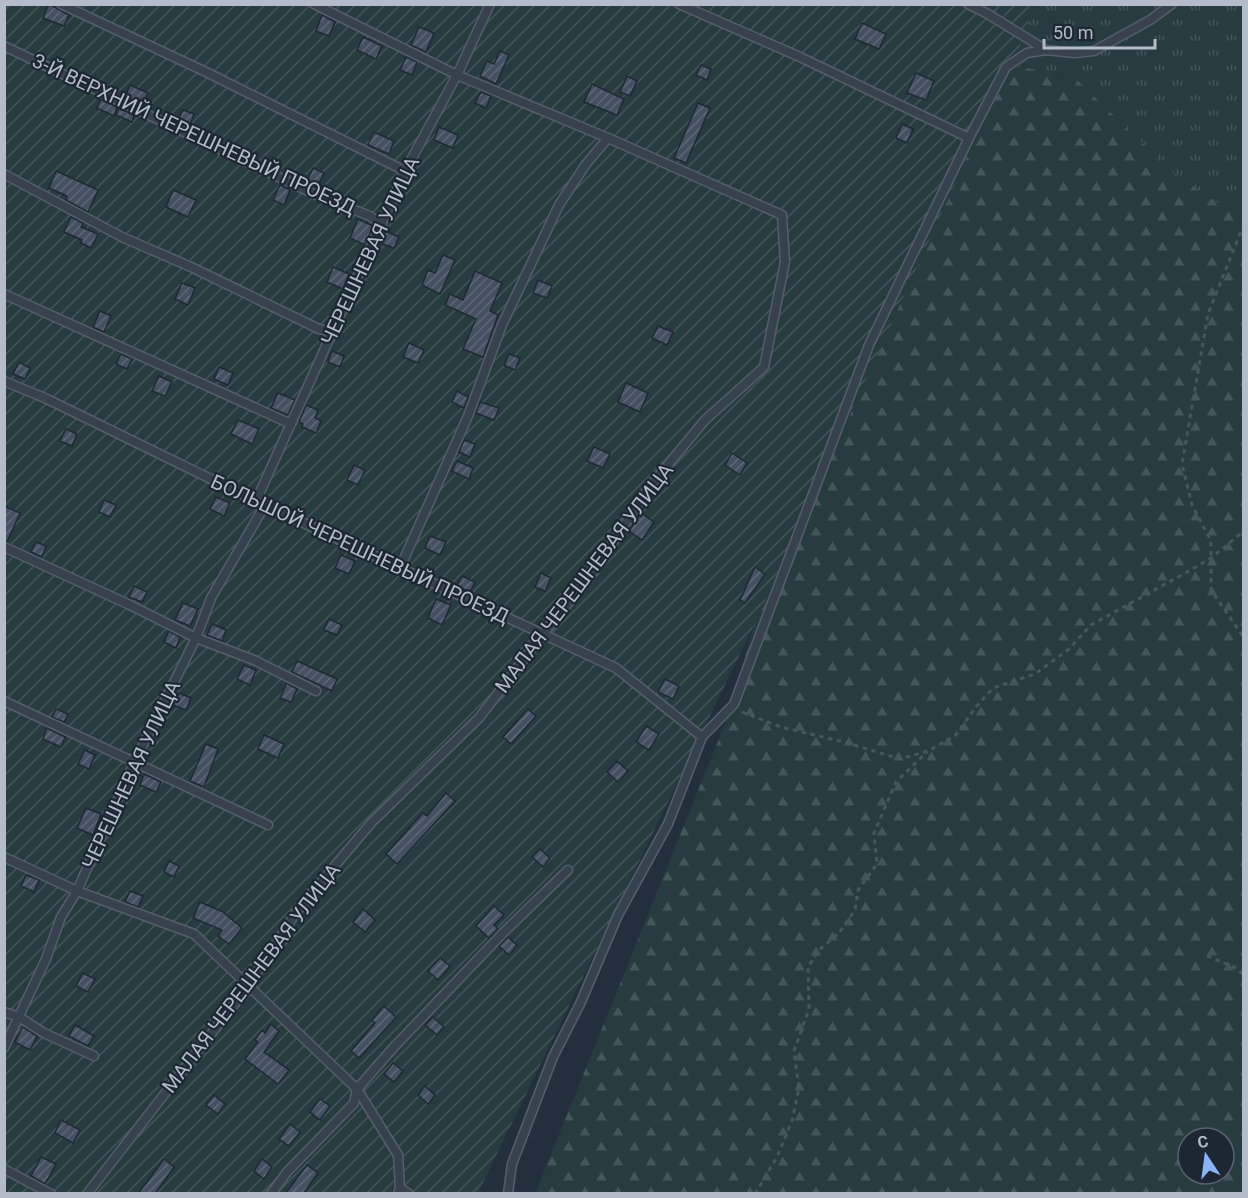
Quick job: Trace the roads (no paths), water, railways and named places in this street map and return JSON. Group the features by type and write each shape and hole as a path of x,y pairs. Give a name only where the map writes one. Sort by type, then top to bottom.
{"lane":[{"path":"61,4 405,171"},
{"path":"314,4 457,75 608,138 586,164 559,205 502,326 468,416 400,568"},
{"name":"ЧЕРЕШНЕВАЯ УЛИЦА","path":"4,1048 46,959 61,917 76,891 134,762 196,638 211,598 260,503 291,424 405,171 457,75 490,4"},
{"path":"679,4 800,57 969,138"},
{"path":"968,4 1046,50"},
{"path":"508,1194 512,1164 553,1057 580,1004 618,915 668,824 702,737 734,704 869,345 969,138 1006,67 1027,53 1046,50 1075,53 1094,51 1150,20 1172,4"},
{"name":"3-Й ВЕРХНИЙ ЧЕРЕШНЕВЫЙ ПРОЕЗД","path":"4,46 314,194 370,216 382,225"},
{"name":"МАЛАЯ ЧЕРЕШНЕВАЯ УЛИЦА","path":"87,1194 249,985 299,908 372,822 479,718 595,570 655,481 705,420 764,367 785,262 782,215 608,138"},
{"path":"4,174 122,237 191,267 320,329 333,332"},
{"path":"4,294 291,424"},
{"name":"БОЛЬШОЙ ЧЕРЕШНЕВЫЙ ПРОЕЗД","path":"4,381 47,399 260,503 616,668 702,737"},
{"path":"4,547 196,638 254,660 316,691"},
{"path":"4,701 268,825"},
{"path":"4,857 76,891 194,934 357,1089 398,1155 399,1191 409,1194"},
{"path":"271,1194 287,1172 354,1103 357,1089 503,933 568,870"},
{"path":"4,1012 19,1017 44,1033 94,1056"},
{"path":"4,1168 51,1194"}]}
